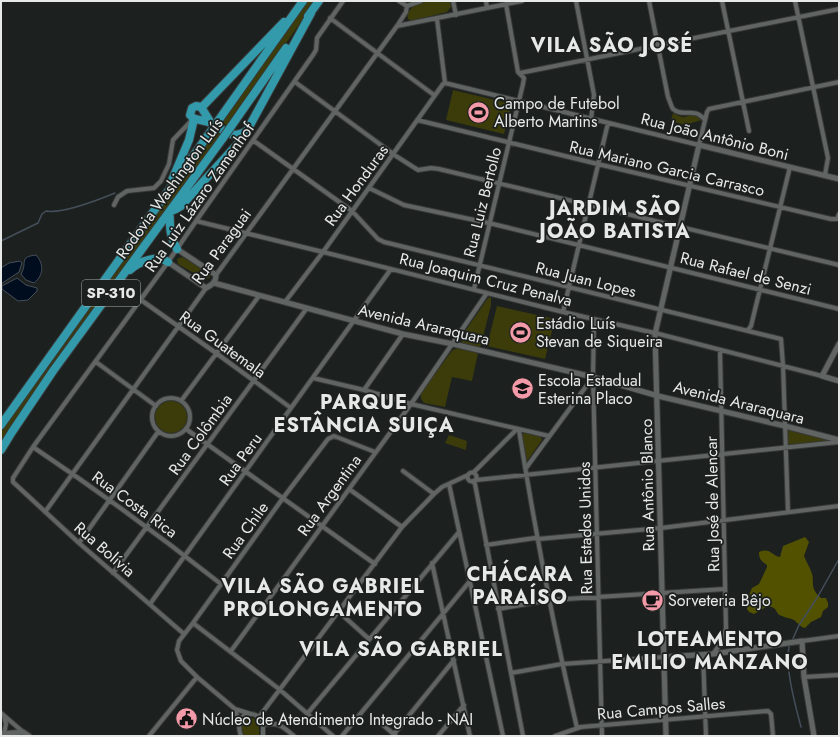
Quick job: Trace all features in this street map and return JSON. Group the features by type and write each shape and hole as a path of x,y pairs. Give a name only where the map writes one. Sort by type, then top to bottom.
{"highway":[{"name":"Rodovia Washington Luís","path":"1,450 53,372 223,138 231,132 319,1"},
{"name":"Rodovia Washington Luís","path":"1,425 211,131 215,122 303,2"},
{"path":"202,108 303,2"},
{"path":"177,249 171,233 171,218 169,212 181,206 232,149 236,147 248,130 311,13"},
{"path":"215,122 194,119 190,115 192,108 196,106 202,108 206,117 215,122 231,132 241,134 248,130"},
{"path":"146,220 172,181 189,140 194,119"},
{"path":"231,132 234,143 232,149"},
{"path":"116,285 132,268 138,264 159,259 168,262"},
{"path":"1,454 12,432"}],"street":[{"name":"Rua Luiz Lázaro Zamenhof","path":"12,480 14,474 33,447 141,300 315,53 317,38 343,1"},
{"path":"400,1 407,6 420,1"},
{"path":"453,1 456,15"},
{"path":"486,1 488,8"},
{"path":"397,26 522,1"},
{"path":"576,1 594,95 591,119"},
{"path":"649,1 668,97 672,107 681,112 697,112 705,120"},
{"path":"722,1 749,131"},
{"path":"795,1 812,88 828,158 824,175"},
{"name":"Rua Luiz Bertollo","path":"474,289 524,78 518,72 506,4"},
{"name":"Rua Paraguai","path":"45,512 206,288 214,283 216,275 397,26 406,12 407,6"},
{"path":"520,73 839,9"},
{"path":"330,18 434,95"},
{"path":"437,19 445,83"},
{"path":"294,82 418,170 435,168 499,182 839,265"},
{"path":"705,120 709,109 839,82"},
{"name":"Rua Honduras","path":"285,302 323,252 434,95 445,83"},
{"name":"Rua João Antônio Boni","path":"445,83 608,124 839,179"},
{"path":"114,205 118,197 127,191 154,188 162,181 169,164 173,140 194,119"},
{"name":"Rua Mariano Garcia Carrasco","path":"417,120 780,208 834,220 839,214"},
{"name":"Rua Antônio Blanco","path":"666,736 660,462 655,334 705,120"},
{"path":"563,312 608,124"},
{"path":"254,141 352,211"},
{"path":"748,330 751,326 761,289 790,167"},
{"name":"Rua Rafael de Senzi","path":"369,188 404,205 489,223 839,309"},
{"name":"Rua Juan Lopes","path":"352,211 378,239 384,242 781,339 784,366"},
{"name":"Rua Joaquim Cruz Penalva","path":"196,221 720,350 839,381"},
{"path":"177,249 216,275"},
{"path":"168,262 206,288"},
{"name":"Rua Peru","path":"150,604 391,269"},
{"name":"Avenida Araraquara","path":"214,283 354,322 593,377 658,396 785,426 839,441"},
{"name":"Rua Argentina","path":"231,651 411,404 487,293"},
{"path":"181,401 259,296"},
{"name":"Rua Guatemala","path":"141,300 291,408"},
{"name":"Rua Colômbia","path":"113,573 307,308"},
{"name":"Rua Estados Unidos","path":"594,320 593,377 602,736"},
{"path":"364,390 403,334"},
{"path":"822,376 839,344"},
{"name":"Rua José de Alencar","path":"713,654 720,646 725,634 720,350"},
{"path":"96,362 156,406"},
{"path":"784,366 788,512"},
{"path":"526,469 593,377"},
{"path":"313,378 364,390 411,404 549,436"},
{"path":"171,398 181,401 189,412 186,429 176,436 170,436 158,432 153,423 152,417 156,406 165,399 171,398"},
{"path":"186,429 375,564"},
{"path":"518,429 562,664 577,728"},
{"path":"259,717 402,527 434,494 449,484 471,472 474,472 518,429"},
{"path":"79,543 158,432"},
{"name":"Rua Chile","path":"235,709 187,669 178,656 179,641 282,498 328,439 334,436 376,452"},
{"path":"456,481 473,481 596,467 660,462 839,441"},
{"name":"Rua Costa Rica","path":"33,447 72,473 221,584"},
{"path":"403,471 434,494"},
{"path":"473,481 477,476 474,472"},
{"path":"468,475 468,479 473,481 475,484 523,736"},
{"name":"Rua Bolívia","path":"12,480 79,543 184,634"},
{"path":"449,484 458,532 503,736"},
{"path":"349,489 402,527"},
{"path":"486,545 535,538 538,539 661,528 839,506"},
{"path":"307,714 458,532"},
{"path":"432,563 444,612 470,736"},
{"path":"342,736 470,581"},
{"path":"498,609 550,600 725,589"},
{"path":"339,612 369,639"},
{"path":"193,623 279,689 333,736"},
{"path":"511,673 562,664 713,654 839,636"},
{"path":"801,641 804,677 814,736"},
{"path":"703,655 706,736"},
{"path":"384,725 395,735 454,660"},
{"path":"804,677 839,675"},
{"path":"149,736 197,677"},
{"path":"438,736 464,705"},
{"path":"235,709 259,717 263,725 262,736"},
{"path":"235,709 239,723 237,736"},
{"name":"Rua Campos Salles","path":"555,736 562,735 577,728 602,725 768,711 771,713 773,736"},
{"path":"2,714 6,724 2,734 24,732"},
{"path":"2,714 29,736"},
{"path":"239,723 245,715 251,714"},
{"path":"263,725 279,725 294,736"},
{"path":"239,730 241,736"}],"shaded area":[{"path":"307,1 316,1 227,126 221,121"},
{"path":"424,1 450,1 451,7 447,12 412,21 408,19 407,14 414,5"},
{"name":"Campo de Futebol Alberto Martins","path":"453,90 512,104 504,134 446,120"},
{"path":"673,113 685,117 694,113 702,120 685,125 671,121"},
{"path":"215,130 221,134 1,446 1,431 16,408"},
{"path":"182,257 209,272 209,278 204,279 178,264 177,259"},
{"path":"491,297 491,305 481,345 479,348 462,343 461,337 488,298"},
{"name":"Estádio Luís Stevan de Siqueira","path":"497,306 555,319 545,359 487,346"},
{"path":"459,348 478,353 472,381 452,377 445,407 424,403 421,399 421,393 451,352"},
{"path":"168,401 174,401 184,408 187,417 186,423 180,430 174,433 168,433 158,426 155,420 155,414 162,404"},
{"path":"788,430 827,441 790,445 788,443"},
{"path":"524,433 541,437 542,440 527,461 522,435"},
{"path":"449,435 467,441 466,450 445,443"},
{"path":"805,537 809,542 804,556 812,575 813,587 821,598 826,598 828,603 828,607 823,611 821,617 811,622 805,628 800,626 794,620 780,615 772,607 764,608 754,614 749,612 747,609 747,600 752,588 759,584 767,567 767,565 760,558 759,552 766,550 780,557 783,546"},
{"path":"249,717 257,722 259,736 244,736 242,722"}],"water":[{"path":"36,255 39,258 42,269 40,277 34,283 26,280 21,274 25,259"},
{"path":"20,261 22,263 19,272 1,284 1,268 9,263"},
{"path":"17,278 26,285 37,288 37,291 28,300 18,301 2,289 2,286"}],"waterway":[{"path":"1,241 38,223 42,214 46,211 71,208 90,203 115,193"},
{"path":"792,641 799,625 817,598 839,559"},
{"path":"790,644 788,652 789,673 793,697 801,727"}],"place":[{"name":"Campo de Futebol Alberto Martins","path":"479,112"},
{"name":"Estádio Luís Stevan de Siqueira","path":"521,332"},
{"name":"Escola Estadual Esterina Placo","path":"523,389"},
{"name":"Sorveteria Bêjo","path":"653,600"},
{"name":"Núcleo de Atendimento Integrado - NAI","path":"186,719"}],"district":[{"name":"VILA SÃO JOSÉ","path":"612,45"},
{"name":"JARDIM SÃO JOÃO BATISTA","path":"615,220"},
{"name":"PARQUE ESTÂNCIA SUIÇA","path":"364,414"},
{"name":"CHÁCARA PARAÍSO","path":"520,586"},
{"name":"VILA SÃO GABRIEL PROLONGAMENTO","path":"323,598"},
{"name":"VILA SÃO GABRIEL","path":"401,649"},
{"name":"LOTEAMENTO EMILIO MANZANO","path":"710,650"}]}
